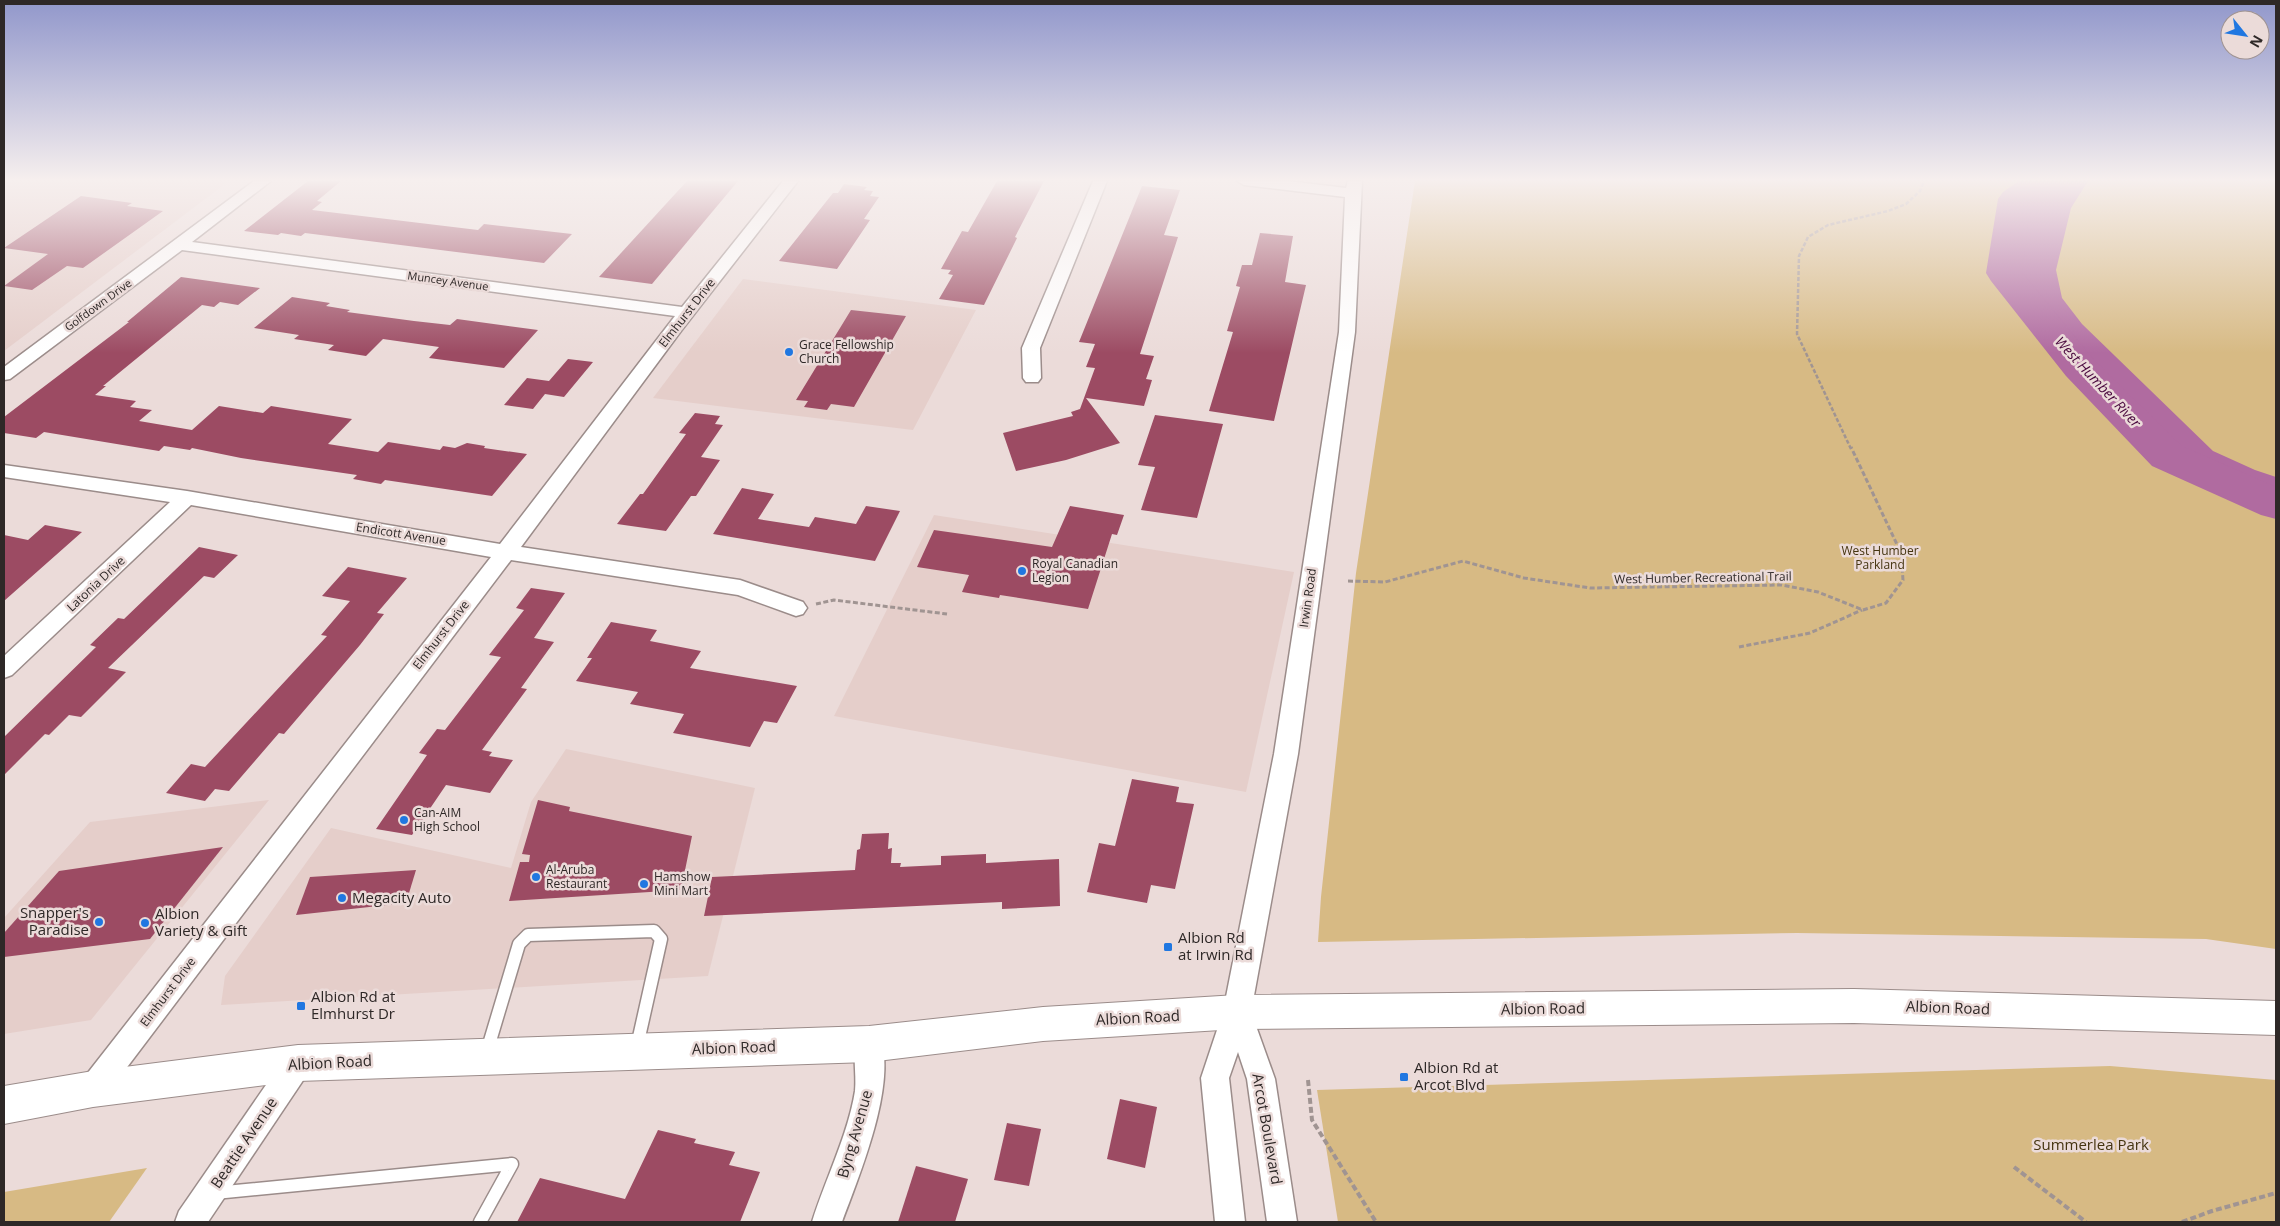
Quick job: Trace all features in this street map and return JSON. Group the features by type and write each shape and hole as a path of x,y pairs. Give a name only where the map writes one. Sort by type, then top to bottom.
{"main road":[{"name":"Albion Road","path":"4,1105 94,1089 298,1063 869,1044 1043,1024 1238,1012 1854,1006 2276,1018"}],"street":[{"name":"Golfdown Drive","path":"4,375 188,238"},
{"name":"Elmhurst Drive","path":"94,1089 687,312 746,238"},
{"path":"1032,378 1030,348 1076,238"},
{"name":"Irwin Road","path":"1238,1012 1286,754 1347,332 1352,238"},
{"name":"Muncey Avenue","path":"179,245 687,312"},
{"name":"Endicott Avenue","path":"4,471 187,498 505,552 740,588 796,608"},
{"name":"Latonia Drive","path":"4,669 187,498"},
{"path":"1230,1222 1215,1078 1238,1012"},
{"name":"Arcot Boulevard","path":"1238,1012 1261,1079 1282,1222"},
{"name":"Byng Avenue","path":"827,1222 853,1152 870,1091 869,1044"},
{"name":"Beattie Avenue","path":"190,1222 298,1063"}],"lane":[{"path":"485,1057 519,944 528,935 654,931 660,940 636,1052"},
{"path":"209,1194 512,1164 480,1222"}],"path":[{"path":"1739,647 1810,633 1863,610 1886,603 1903,580 1901,554 1797,334 1799,256 1807,238"},
{"name":"West Humber Recreational Trail","path":"1348,581 1385,582 1463,561 1524,578 1590,588 1796,585 1821,592 1863,610"},
{"path":"796,608 834,600 947,614"},
{"path":"1308,1080 1312,1120 1376,1222"},
{"path":"2014,1167 2086,1222"},
{"path":"2182,1222 2212,1210 2276,1193"}],"shaded area":[{"path":"4,238 153,238 4,351"},
{"path":"743,279 976,310 913,430 653,398"},
{"path":"934,515 1294,572 1246,792 834,716"},
{"path":"566,749 755,788 708,976 221,1005 225,976 331,828 511,868 531,802"},
{"path":"269,800 91,1020 4,1034 4,918 90,822"}],"green space":[{"name":"West Humber Parkland","path":"1406,238 2276,238 2276,949 2206,939 1797,933 1318,942 1321,897 1356,573"},
{"name":"Summerlea Park","path":"2110,1066 2276,1080 2276,1222 1338,1222 1317,1090"},
{"path":"147,1168 109,1222 4,1222 4,1192"}],"water":[{"path":"2014,238 2064,238 2056,270 2062,298 2082,324 2213,451 2255,470 2276,477 2276,504 2250,495 2184,461 2088,385 2051,348 2009,265"}],"building":[{"path":"18,238 125,238 83,268 67,266 32,290 4,286 48,254 4,248"},
{"path":"347,238 568,238 544,263"},
{"path":"635,238 690,238 652,284 599,277"},
{"path":"797,238 858,238 837,269 779,261"},
{"path":"958,238 1017,238 984,305 939,299 953,275 948,274 951,270 941,269"},
{"path":"1121,238 1178,238 1140,354 1154,356 1146,379 1152,380 1144,406 1086,398 1120,443 1066,460 1016,471 1003,433 1073,416 1071,412 1080,409 1095,368 1086,367 1095,344 1079,342"},
{"path":"1259,238 1293,238 1285,282 1306,285 1274,421 1209,411 1233,332 1227,331 1240,287 1236,286 1242,265 1252,265"},
{"path":"181,277 260,288 238,305 220,302 214,307 202,305 103,386 106,386 95,395 136,401 130,407 152,410 139,421 192,430 219,406 263,413 271,406 352,419 328,444 378,452 388,442 440,450 443,446 455,448 467,443 485,446 484,448 527,454 492,496 385,480 381,484 353,479 357,475 241,458 192,448 190,450 164,446 159,451 44,432 36,438 4,433 4,417 129,322 127,322"},
{"path":"292,297 330,303 326,306 350,310 347,312 414,321 450,325 457,319 538,330 504,368 429,358 439,347 383,339 366,356 328,350 334,345 294,339 299,335 254,328"},
{"path":"851,310 906,316 854,407 831,404 827,410 804,407 808,401 796,400"},
{"path":"568,359 593,362 564,397 545,394 533,409 504,405 527,378 549,381"},
{"path":"695,413 720,416 715,424 723,425 701,457 720,460 696,496 691,496 666,531 617,524 640,494 643,494 686,434 679,433"},
{"path":"1155,415 1223,424 1197,518 1141,510 1155,467 1138,465"},
{"path":"742,488 774,494 758,519 809,527 815,517 856,524 866,506 900,511 875,561 713,534"},
{"name":"Royal Canadian Legion","path":"1070,506 1124,515 1117,535 1112,534 1088,609 1000,595 999,598 962,592 969,575 917,567 934,530 1052,547"},
{"path":"45,525 82,532 4,601 4,535 28,540"},
{"path":"199,547 238,555 214,578 204,576 108,668 126,672 81,717 69,715 49,735 45,734 4,775 4,737 96,647 90,645 118,618 124,619"},
{"path":"348,567 407,578 377,613 384,614 360,645 284,734 279,733 229,791 215,789 205,801 166,793 191,764 205,767 327,636 321,635 350,601 322,596"},
{"path":"531,588 565,593 534,638 554,642 521,688 527,689 482,750 492,752 489,756 513,760 490,793 446,785 412,835 376,829 427,755 419,753 437,729 445,730 501,657 489,655 524,610 516,608"},
{"path":"611,622 657,630 650,641 701,651 690,668 797,686 777,723 764,721 750,747 673,733 684,714 630,704 638,692 576,681 592,658 587,658"},
{"path":"1132,779 1179,787 1176,802 1194,804 1175,889 1151,885 1147,903 1087,892 1099,843 1115,846"},
{"path":"538,800 570,807 569,811 692,836 681,890 509,901 520,862 529,862 530,855 522,854"},
{"path":"889,833 888,849 892,848 891,863 901,863 900,867 941,865 941,856 986,854 986,863 1059,859 1060,906 1002,909 1002,902 704,916 712,877 855,870 857,850 860,849 862,834"},
{"path":"223,847 150,939 4,957 4,933 59,871"},
{"path":"416,870 406,903 296,915 310,877"},
{"path":"1120,1099 1157,1107 1145,1168 1107,1159"},
{"path":"1007,1123 1041,1129 1029,1186 994,1180"},
{"path":"658,1130 696,1139 694,1143 735,1152 729,1165 760,1172 740,1222 517,1222 540,1178 625,1199"},
{"path":"916,1166 968,1179 955,1222 898,1222"}],"waterway":[{"name":"West Humber River","path":"2009,238 2004,273 2080,368 2167,456 2276,504"}],"place":[{"name":"Grace Fellowship Church","path":"789,352"},
{"name":"Royal Canadian Legion","path":"1022,571"},
{"name":"Can-AIM High School","path":"404,820"},
{"name":"Al-Aruba Restaurant","path":"536,877"},
{"name":"Hamshow Mini Mart","path":"644,884"},
{"name":"Megacity Auto","path":"342,898"},
{"name":"Snapper's Paradise","path":"99,922"},
{"name":"Albion Variety & Gift","path":"145,923"},
{"name":"Albion Rd at Irwin Rd","path":"1168,947"},
{"name":"Albion Rd at Elmhurst Dr","path":"301,1006"},
{"name":"Albion Rd at Arcot Blvd","path":"1404,1077"}]}
